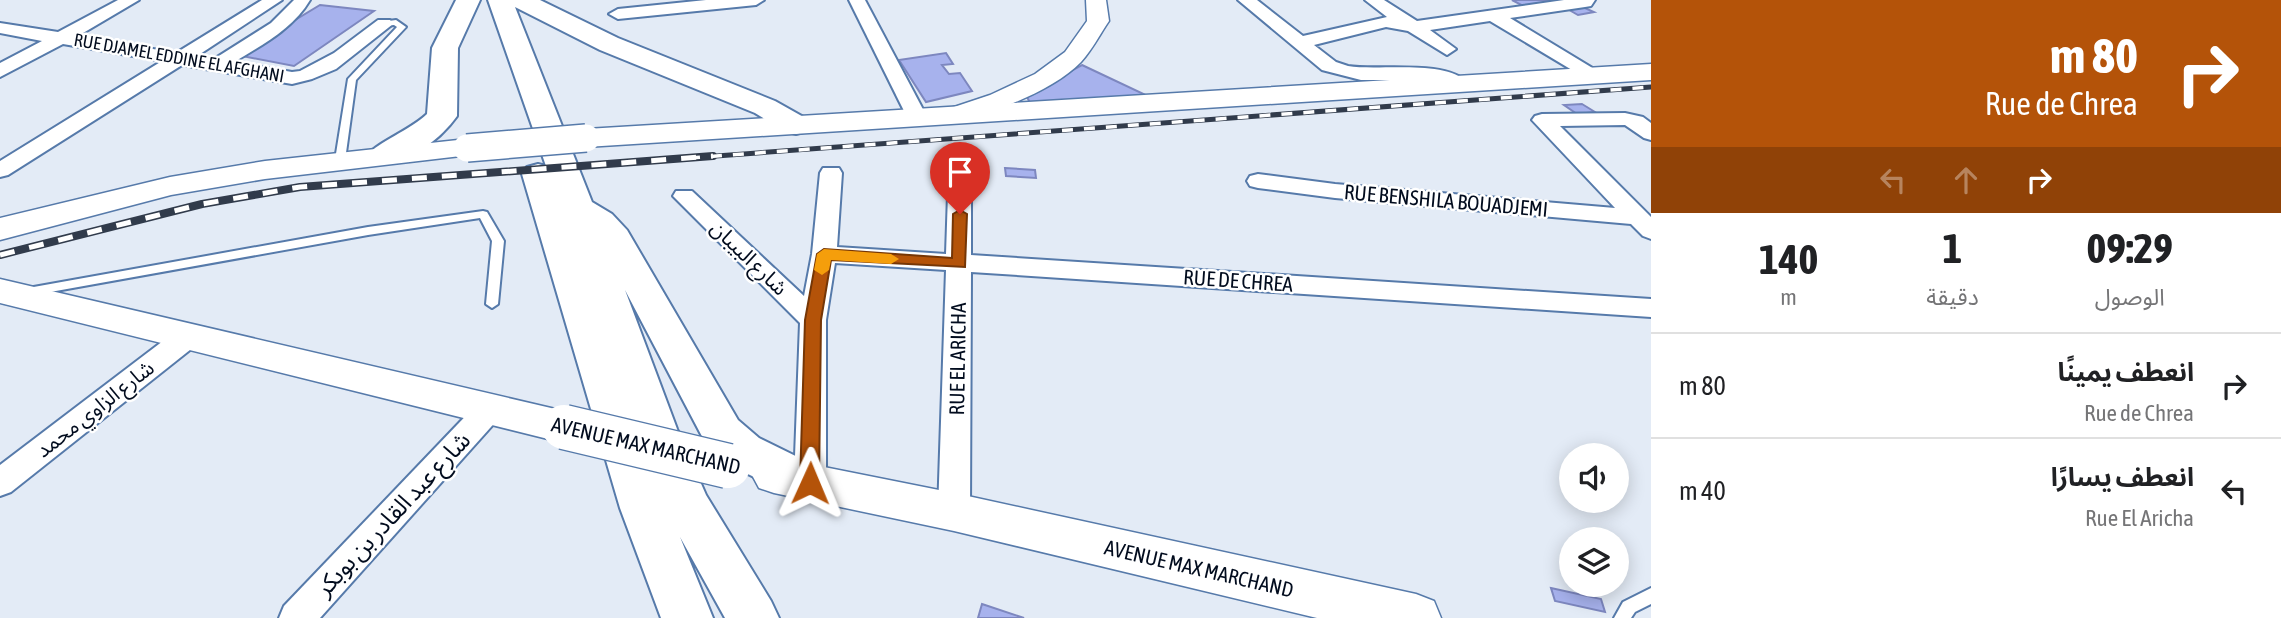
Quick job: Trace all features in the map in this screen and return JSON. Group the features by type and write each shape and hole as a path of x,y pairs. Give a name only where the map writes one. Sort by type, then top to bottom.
{"highway":[{"path":"384,155 427,132 442,116 446,48 452,29 468,0"},
{"path":"480,0 485,8 644,508 687,618"},
{"path":"500,0 634,372 687,506 753,618"},
{"path":"520,0 609,44 765,107 796,125"},
{"path":"444,97 467,148"},
{"path":"576,207 600,222 615,238 722,432 743,451 806,482"}],"main road":[{"path":"0,229 170,186 265,170 384,155 586,138 1651,72"},
{"name":"AVENUE MAX MARCHAND","path":"5,295 190,335 489,410 728,466 954,512 1416,618"},
{"path":"687,506 741,618"}],"street":[{"path":"0,71 131,0"},
{"path":"0,170 274,0"},
{"path":"217,65 284,21 299,9 302,0"},
{"path":"618,14 756,0"},
{"path":"857,0 917,117"},
{"path":"954,115 998,100 1043,79 1073,57 1097,21 1096,0"},
{"path":"1246,0 1340,72 1374,76 1432,73 1457,83"},
{"path":"1373,0 1447,49"},
{"path":"1299,43 1374,23 1386,22 1414,27 1499,8 1524,12 1584,1"},
{"path":"1499,8 1594,75"},
{"name":"RUE DJAMEL EDDINE EL AFGHANI","path":"0,29 292,78 308,76 351,50 384,24"},
{"path":"1643,224 1542,120 1625,119 1636,121 1651,134"},
{"name":"RUE EL ARICHA","path":"954,512 960,164"},
{"path":"806,482 813,320 824,254 831,173"},
{"name":"RUE BENSHILA BOUADJEMI","path":"1258,181 1643,224"},
{"name":"شارع البيبان","path":"684,196 813,320"},
{"name":"RUE DE CHREA","path":"824,254 1651,308"},
{"name":"شارع الزاوي محمد","path":"0,483 190,335"},
{"name":"شارع عبد القادر بن بوبكر","path":"297,618 489,410"}],"lane":[{"path":"340,160 352,79 402,27 396,22 384,24"},
{"path":"5,295 368,230 483,214 498,241 492,304"},
{"path":"1622,618 1629,607 1651,596"}],"building":[{"path":"1512,0 1577,0 1578,5 1594,12 1578,15 1564,7 1533,11"},
{"path":"320,5 374,11 294,66 237,55"},
{"path":"946,53 953,64 942,65 949,74 960,73 972,91 926,102 899,60"},
{"path":"1082,65 1150,97 1032,107 1026,95"},
{"path":"1582,104 1595,112 1577,114 1564,105"},
{"path":"1005,168 1035,170 1036,178 1006,176"},
{"path":"1551,588 1559,590 1559,597 1601,599 1605,612 1555,601"},
{"path":"982,604 1024,618 978,618"}],"railway":[{"path":"689,158 1651,87"},
{"path":"0,255 202,204 300,187 713,156"}],"slow traffic":[{"path":"822,270 824,254 891,259"}],"route":[{"path":"810,483 813,320 824,254 960,264 960,214"}]}
